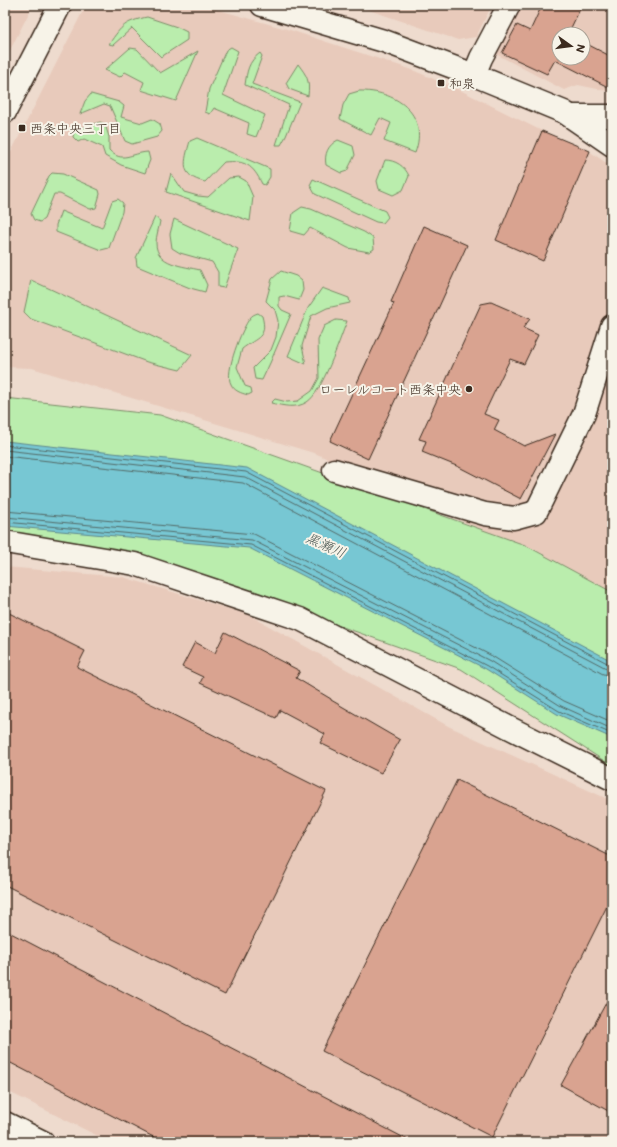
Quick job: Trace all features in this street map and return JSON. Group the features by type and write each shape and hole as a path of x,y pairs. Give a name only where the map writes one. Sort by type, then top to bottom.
{"street":[{"path":"5,112 60,5"},
{"path":"262,5 384,41 474,75 564,112 612,144"},
{"path":"474,75 509,5"},
{"path":"572,116 612,116"},
{"path":"334,470 485,514 514,518 536,512 584,414 612,326"},
{"path":"5,542 135,564 300,619 612,779"},
{"path":"5,1123 43,1142"}],"shaded area":[{"path":"5,5 33,5 5,60"},
{"path":"86,5 201,5 290,30 410,69 462,91 542,131 589,151 612,167 612,592 525,545 475,527 317,454 32,368 5,367 5,164"},
{"path":"354,5 492,5 476,37 458,40"},
{"path":"519,5 612,5 612,92 578,85 564,90 494,53"},
{"path":"5,567 123,577 249,615 448,726 612,801 612,1142 110,1142 5,1090"}],"green space":[{"path":"147,17 187,32 187,40 161,57 132,28 113,45 109,44 117,32 125,25"},
{"path":"231,47 238,51 223,95 265,115 256,137 247,134 249,123 214,108 210,114 205,112 209,89 226,50"},
{"path":"130,48 137,49 160,73 198,51 176,101 141,90 144,82 125,72 120,77 105,70"},
{"path":"260,53 262,56 252,84 300,102 281,145 276,145 289,105 245,85 249,67 256,56"},
{"path":"298,64 307,78 309,86 308,96 289,89 286,83"},
{"path":"359,91 385,95 406,107 418,126 418,139 415,153 384,141 391,123 380,118 371,135 340,119 343,105 349,94"},
{"path":"91,94 119,102 124,106 121,117 142,123 152,119 160,124 162,131 157,137 132,144 125,141 110,106 104,104 80,114 85,101"},
{"path":"100,122 105,124 109,137 109,150 114,154 127,157 148,152 150,160 145,173 121,165 105,156 102,147 84,139 78,142 73,137 74,130"},
{"path":"197,138 270,169 270,177 265,185 262,184 252,168 238,162 224,162 205,182 191,176 187,172 185,162 186,155 190,141"},
{"path":"338,140 353,146 355,155 347,171 341,173 326,165 326,154 329,147"},
{"path":"385,160 399,164 405,169 409,176 403,190 393,195 379,189 377,181"},
{"path":"52,173 63,174 99,190 100,194 96,208 90,209 60,194 54,194 44,219 40,222 34,220 31,214 49,176"},
{"path":"171,173 184,192 198,196 208,197 229,178 239,177 246,181 253,197 250,221 166,192"},
{"path":"313,179 385,211 388,217 383,223 376,222 315,194 310,185"},
{"path":"118,199 123,203 122,212 109,248 101,250 56,232 56,225 61,211 102,228 112,201"},
{"path":"302,207 311,209 364,232 373,238 374,249 369,252 348,248 310,228 304,235 290,231 293,213"},
{"path":"155,217 160,221 156,243 157,250 161,256 179,266 200,270 207,285 205,292 190,288 137,266 136,258"},
{"path":"174,219 238,249 224,288 218,287 218,272 212,262 180,253 172,248 170,234"},
{"path":"281,271 296,276 302,281 303,290 299,300 284,296 279,297 279,306 282,310 291,314 262,380 255,379 253,368 271,350 276,337 278,321 275,310 266,301 272,279"},
{"path":"31,280 192,355 180,370 147,362 31,319 24,312"},
{"path":"322,288 349,298 350,303 327,308 311,316 302,346 306,364 288,356 308,308"},
{"path":"258,313 262,316 264,329 257,339 242,349 237,367 245,386 251,388 252,393 248,395 234,388 229,378 232,361 243,331 251,317"},
{"path":"336,320 347,321 330,365 313,397 299,406 285,406 271,403 275,399 287,402 298,401 312,391 319,378 318,340 324,326"},
{"path":"5,398 160,415 525,545 612,592 612,766 461,669 171,566 5,539"}],"water":[{"name":"黒瀬川","path":"5,441 247,468 612,661 612,738 557,714 486,669 249,548 5,526"}],"building":[{"path":"542,5 582,5 572,26 551,26 552,66 547,74 502,53 517,25 530,31"},
{"path":"591,46 612,57 612,89 567,66 591,66"},
{"path":"542,131 590,151 543,261 496,240"},
{"path":"424,226 467,245 368,459 330,441 394,303 391,302"},
{"name":"ローレルコート西条中央","path":"491,302 530,319 523,328 538,335 524,364 510,359 484,414 499,420 494,430 524,446 555,434 521,499 459,467 422,452 426,441 419,439 481,304"},
{"path":"5,611 85,651 77,667 326,791 225,995 5,885"},
{"path":"225,632 300,671 296,678 400,740 381,773 320,743 325,734 280,710 276,718 200,683 203,677 182,667 195,642 215,653"},
{"path":"457,780 612,857 612,896 492,1137 322,1051"},
{"path":"5,930 412,1142 163,1142 5,1060"},
{"path":"612,992 612,1113 561,1085"}],"place":[{"name":"和泉","path":"441,83"},
{"name":"西条中央三丁目","path":"22,128"},
{"name":"ローレルコート西条中央","path":"469,389"}]}
